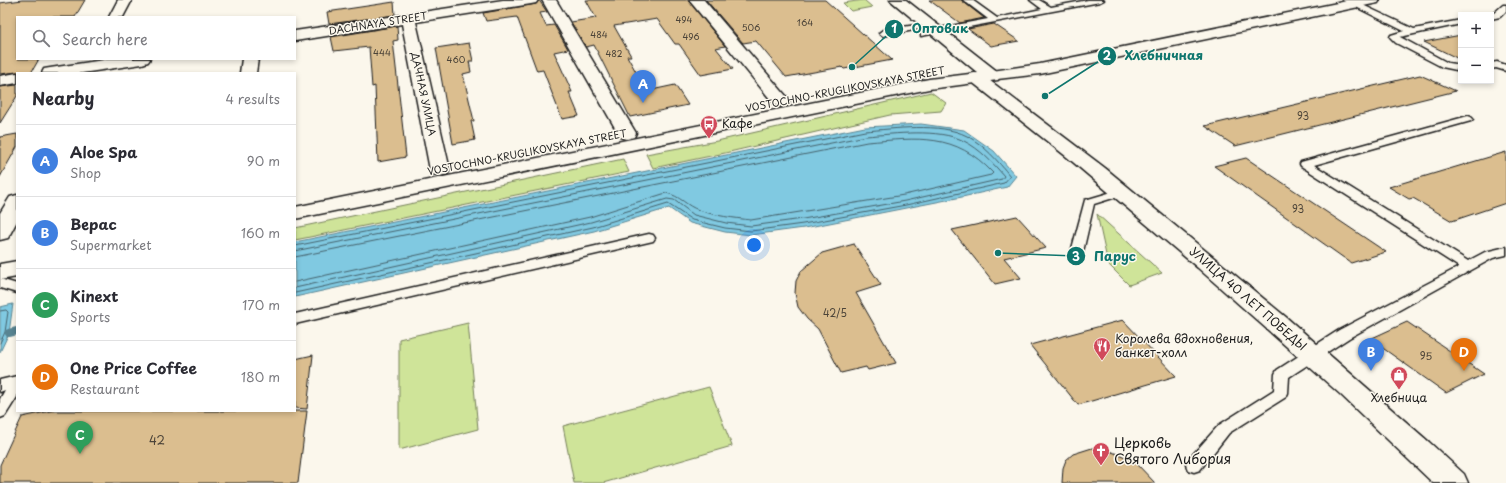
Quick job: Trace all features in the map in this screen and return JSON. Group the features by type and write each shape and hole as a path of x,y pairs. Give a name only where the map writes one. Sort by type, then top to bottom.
{"street":[{"path":"117,16 125,0"},
{"name":"DACHNAYA STREET","path":"296,36 531,0"},
{"path":"549,0 627,133"},
{"path":"696,0 781,101"},
{"path":"882,0 925,31"},
{"path":"897,0 925,31"},
{"name":"VOSTOCHNO-KRUGLIKOVSKAYA STREET","path":"296,213 930,84 977,72 1325,0"},
{"name":"VOSTOCHNO-KRUGLIKOVSKAYA STREET","path":"296,199 781,101 977,72 1040,69 1350,2 1373,0"},
{"name":"ДАЧНАЯ УЛИЦА","path":"408,19 440,170"},
{"name":"УЛИЦА 40 ЛЕТ ПОБЕДЫ","path":"925,31 1122,192 1312,354 1452,483"},
{"path":"55,72 134,60"},
{"path":"248,72 250,60"},
{"path":"0,80 16,78"},
{"path":"0,233 16,203"},
{"path":"0,259 16,255"},
{"path":"0,272 16,269"}],"lane":[{"path":"967,0 995,20"},
{"path":"1034,0 1050,10"},
{"path":"883,33 925,31 995,20 1100,0"},
{"path":"1350,2 1414,32"},
{"path":"1494,16 1506,7"},
{"path":"1458,23 1394,37 1445,65 1458,67"},
{"path":"1494,66 1506,68"},
{"path":"1468,119 1305,164 1468,267"},
{"path":"1076,256 1089,202 1122,192"},
{"path":"296,319 649,238"},
{"path":"1194,465 1224,429 1281,393 1282,374 1344,334 1489,255 1506,251"},
{"path":"0,283 16,289"},
{"path":"0,386 16,383"},
{"path":"0,412 16,385"}],"green space":[{"path":"864,0 872,7 851,11 843,3"},
{"path":"931,92 946,103 941,111 890,115 653,168 646,154 717,141"},
{"path":"623,159 629,172 296,240 296,228"},
{"path":"1097,214 1162,273 1129,285 1108,264"},
{"path":"468,323 478,429 399,450 399,339"},
{"path":"709,387 732,446 603,483 574,483 563,426"}],"water":[{"path":"921,124 964,130 994,151 1016,176 1007,187 804,228 751,235 725,232 690,223 669,208 594,231 296,297 296,242 865,127"},
{"path":"13,304 9,333 0,352 0,307"}],"building":[{"path":"22,0 85,0 76,16 16,16 16,60 38,60 32,72 0,74 0,3"},
{"path":"539,0 547,12 540,13 546,26 554,25 568,49 554,52 572,92 569,92 579,116 562,119 543,70 537,71 517,17 486,21 483,13 536,4"},
{"path":"586,0 688,0 725,46 716,48 733,69 701,75 679,44 675,44 657,19 614,26 631,56 627,56 647,91 675,85 688,105 630,117 594,45 586,47 571,22 596,18"},
{"path":"706,0 825,0 892,60 844,69 842,67 786,77 756,41 743,43"},
{"path":"929,0 961,0 984,18 960,23"},
{"path":"394,2 395,15 329,24 327,12"},
{"path":"994,24 1019,41 991,46 968,29"},
{"path":"397,26 398,40 393,41 406,157 378,162 375,86 372,87 369,47 334,51 331,37"},
{"path":"1458,36 1458,59 1424,42"},
{"path":"469,43 473,61 469,61 471,72 463,74 474,121 471,121 475,140 453,144 436,48"},
{"path":"1420,75 1456,91 1235,146 1205,126"},
{"path":"16,85 16,98 0,123 0,87"},
{"path":"16,134 16,149 0,177 0,137"},
{"path":"1506,152 1506,203 1452,221 1413,198 1409,199 1389,187"},
{"path":"1246,158 1386,252 1351,263 1214,166"},
{"path":"1017,216 1046,248 1004,258 1021,278 995,284 952,230"},
{"path":"854,244 881,285 856,293 896,363 868,370 866,367 841,373 818,329 807,319 798,307 795,293 796,281 801,271 822,253"},
{"name":"Королева вдохновения, банкет-холл","path":"1123,320 1176,376 1078,405 1030,345"},
{"path":"1407,322 1484,374 1446,393 1370,339"},
{"path":"313,355 307,409 296,408 296,359"},
{"path":"307,411 298,483 0,483 0,465 22,417 46,412"},
{"name":"Церковь Святого Либория","path":"1092,448 1103,449 1126,457 1137,464 1155,483 1062,483 1063,468 1066,460 1073,454"}],"waterway":[{"path":"9,333 16,331"}],"place":[{"name":"Оптовик","path":"852,67"},
{"name":"Хлебничная","path":"1045,96"},
{"name":"Aloe Spa","path":"643,103"},
{"name":"Кафе","path":"709,139"},
{"name":"Парус","path":"998,253"},
{"name":"Королева вдохновения, банкет-холл","path":"1102,361"},
{"name":"Верас","path":"1371,371"},
{"name":"One Price Coffee","path":"1464,371"},
{"name":"Хлебница","path":"1399,390"},
{"name":"Kinext","path":"80,454"},
{"name":"Церковь Святого Либория","path":"1101,466"}]}
